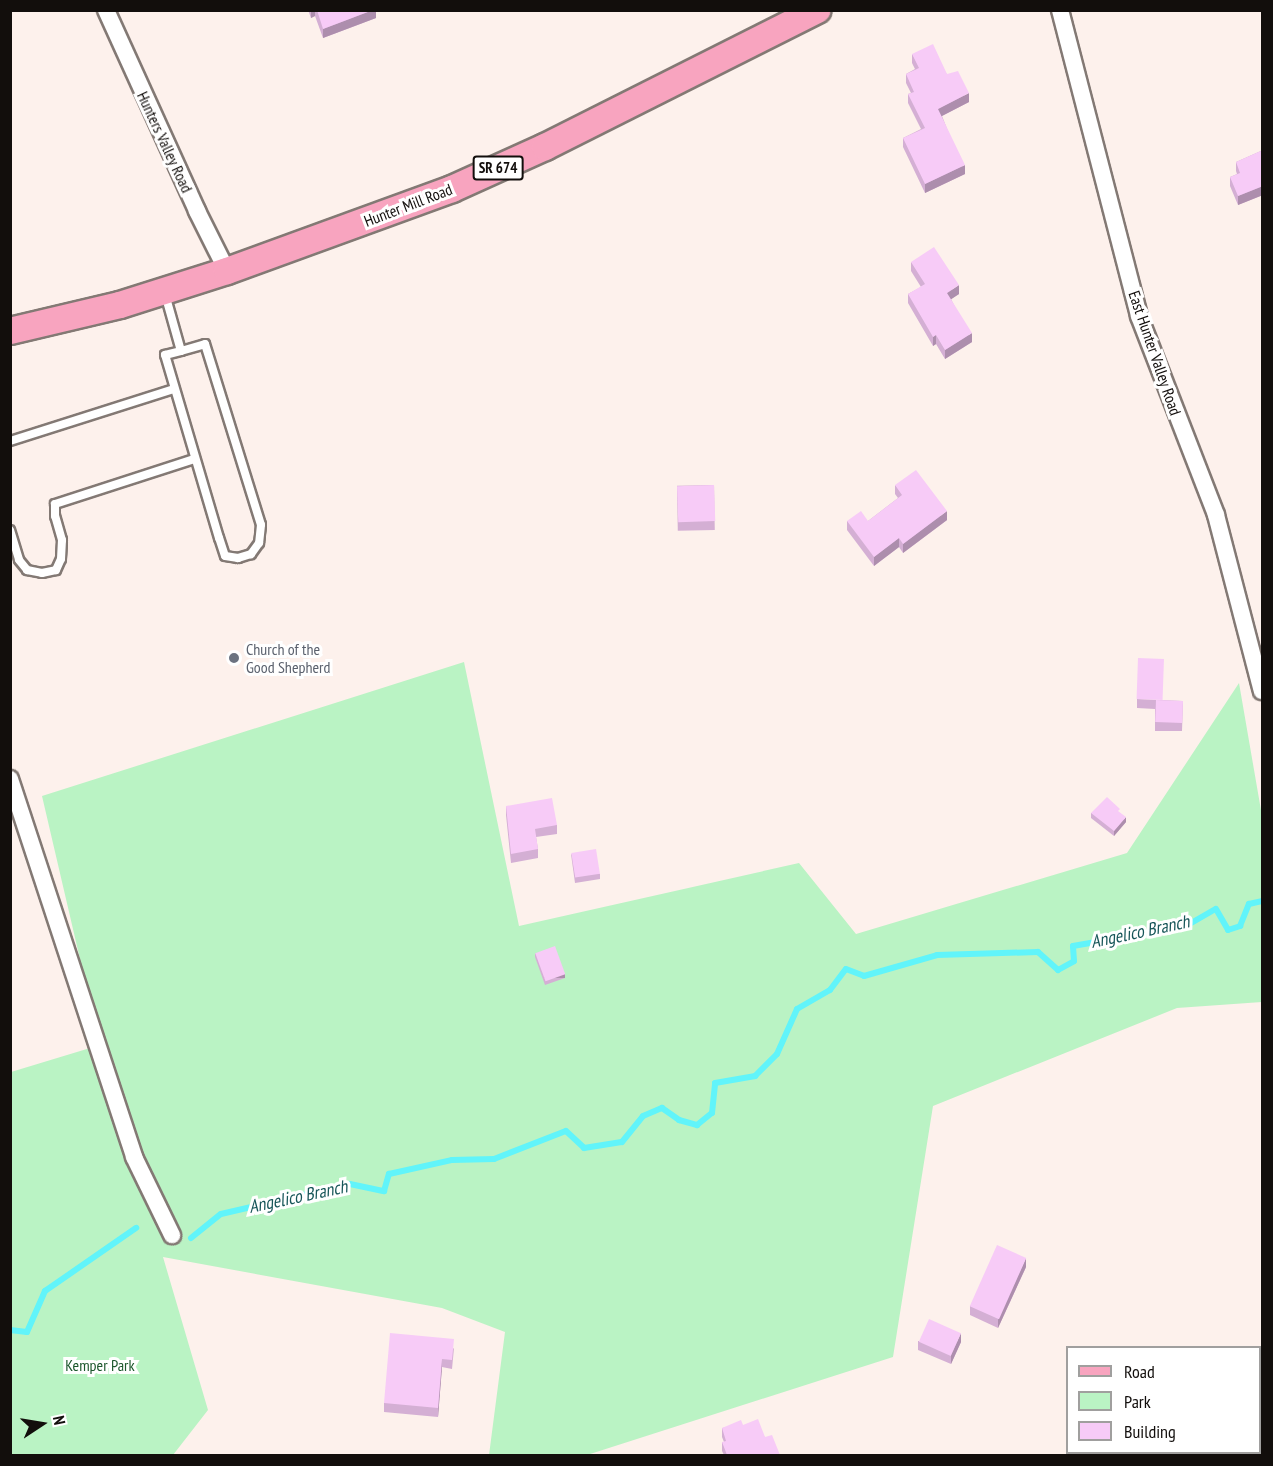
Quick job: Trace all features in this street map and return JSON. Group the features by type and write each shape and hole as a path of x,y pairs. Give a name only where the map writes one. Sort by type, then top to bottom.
{"main road":[{"name":"Hunter Mill Road","path":"10,331 164,291 227,271 452,189 545,147 817,10"}],"street":[{"name":"Hunters Valley Road","path":"106,10 156,124 227,271"},
{"name":"East Hunter Valley Road","path":"1060,10 1140,316 1216,515 1263,691"},
{"path":"10,779 134,1157 172,1235"}],"lane":[{"path":"164,291 181,351"},
{"path":"205,344 261,525 259,543 251,554 238,558 225,556 174,389 165,355 205,344"},
{"path":"10,441 174,389"},
{"path":"10,530 19,560 27,570 42,573 56,570 61,559 62,540 55,516 55,504 194,459"}],"green space":[{"name":"Kemper Park","path":"464,662 519,926 799,863 856,934 1127,853 1239,683 1262,816 1262,1002 1177,1008 933,1106 893,1357 587,1455 489,1455 505,1332 442,1308 163,1257 208,1410 173,1455 11,1456 11,1072 100,1045 42,796"}],"building":[{"path":"317,10 373,10 323,29"},
{"path":"933,44 947,74 958,71 969,93 938,109 965,165 925,184 903,138 925,128 908,94 914,92 906,74 919,68 912,54"},
{"path":"1263,150 1263,186 1238,196 1230,177 1240,173 1236,162"},
{"path":"934,247 959,285 947,293 972,333 945,350 936,335 933,337 908,294 925,284 911,262"},
{"path":"916,470 947,511 903,544 899,538 874,557 847,521 861,511 868,521 902,495 895,485"},
{"path":"714,485 715,521 678,522 677,486"},
{"path":"1138,658 1164,659 1163,700 1137,699"},
{"path":"1156,700 1183,701 1182,723 1155,722"},
{"path":"1107,797 1126,817 1114,831 1091,813"},
{"path":"552,798 557,825 535,829 538,849 511,854 506,806"},
{"path":"596,849 600,874 575,878 571,853"},
{"path":"555,946 565,974 546,981 535,953"},
{"path":"997,1245 1026,1258 999,1319 970,1306"},
{"path":"929,1319 961,1333 951,1356 919,1342"},
{"path":"390,1333 454,1339 452,1360 442,1359 438,1408 384,1403"},
{"path":"758,1419 765,1437 772,1435 780,1455 727,1455 722,1442 726,1441 722,1428 741,1420 743,1425"}],"waterway":[{"name":"Angelico Branch","path":"191,1238 221,1214 350,1184 384,1191 389,1174 452,1160 494,1159 566,1131 584,1148 622,1142 643,1116 662,1108 679,1120 697,1125 712,1113 715,1083 755,1076 777,1054 797,1009 830,990 846,969 864,976 937,955 1038,952 1058,970 1074,961 1073,946 1186,926 1216,909 1228,930 1240,926 1249,904 1262,901"},
{"name":"Angelico Branch","path":"10,1330 27,1332 45,1291 136,1228"}],"place":[{"name":"Church of the Good Shepherd","path":"234,658"}]}
